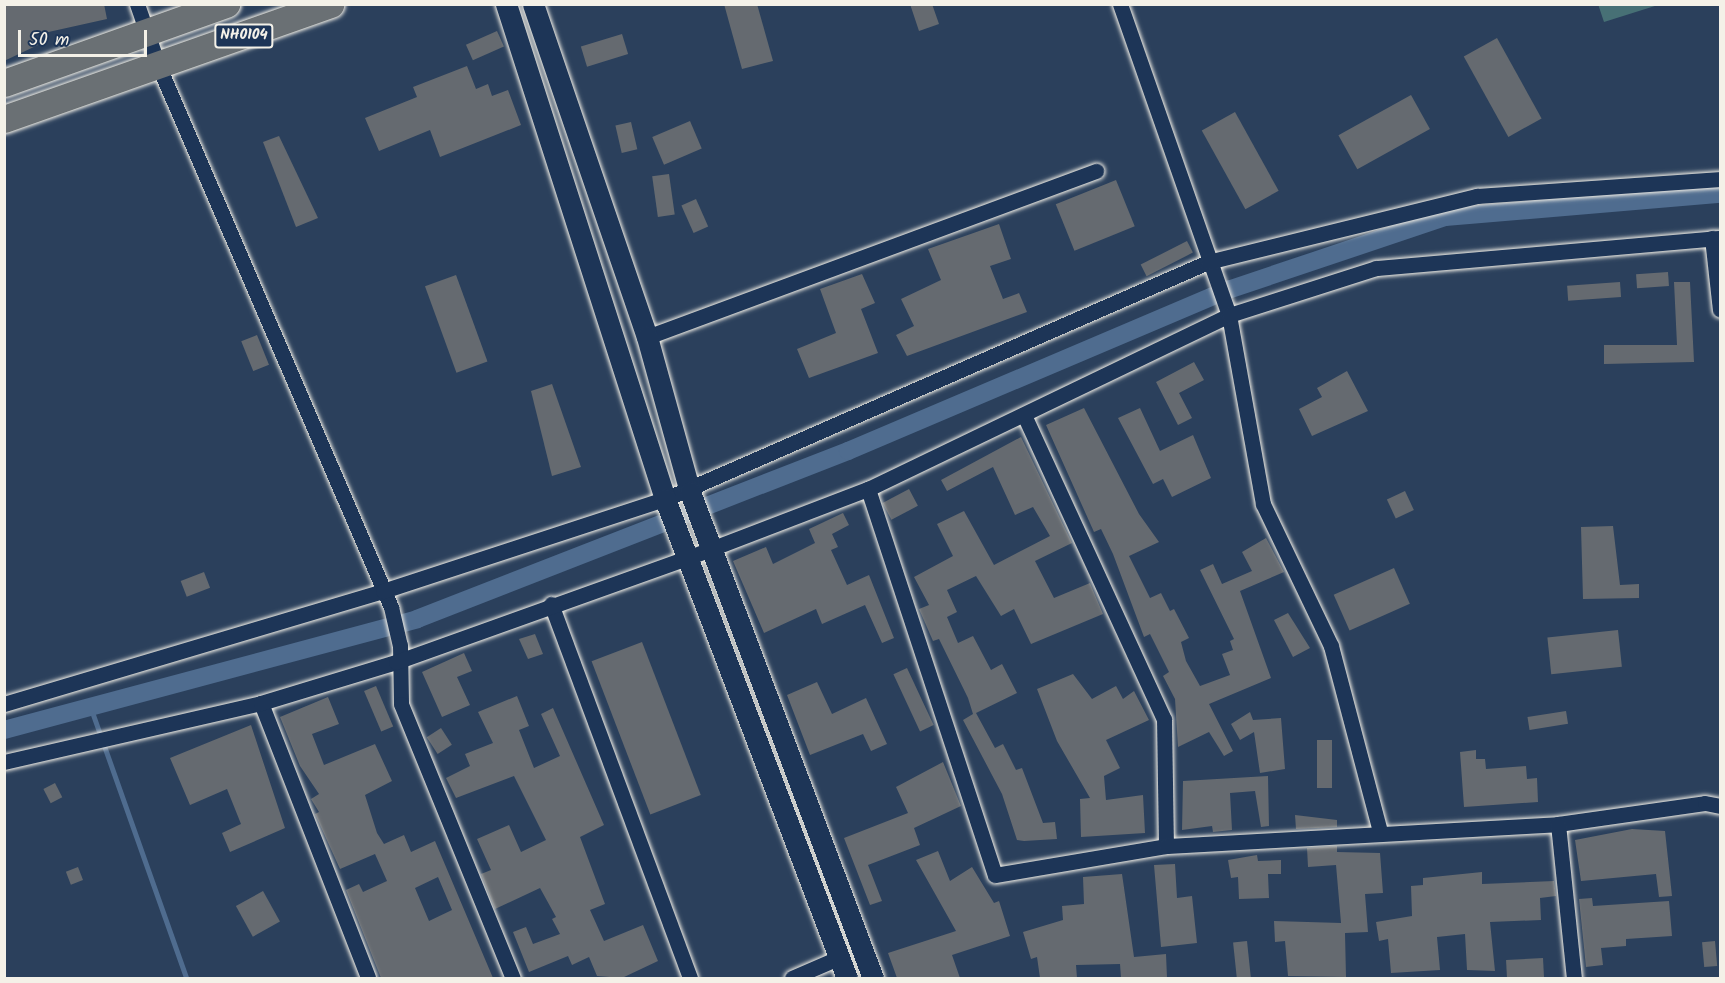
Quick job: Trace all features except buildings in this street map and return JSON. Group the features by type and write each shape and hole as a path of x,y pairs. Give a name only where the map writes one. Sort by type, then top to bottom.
{"highway":[{"name":"NH0104","path":"4,119 159,67 330,4"},
{"name":"NH0104","path":"4,83 215,6"}],"main road":[{"path":"506,4 667,502 847,978"},
{"path":"533,4 647,337 691,491 873,978"}],"street":[{"path":"137,4 149,31 159,67 391,607 400,645 396,662 401,704 513,978"},
{"path":"1120,4 1208,262 1227,311 1263,504 1331,646 1380,831"},
{"path":"215,6 222,44"},
{"path":"647,337 1096,171"},
{"path":"4,704 383,591 667,502 1208,262 1477,196 1720,179"},
{"path":"4,762 88,739 122,738 261,703 396,662 868,489 1024,415 1227,311 1376,268 1716,238 1720,310"},
{"path":"1024,415 1164,719 1166,846"},
{"path":"868,489 995,875 1166,846 1380,831 1558,824 1705,803 1720,806"},
{"path":"551,604 690,978"},
{"path":"261,703 368,978"},
{"path":"1558,824 1574,978"},
{"path":"792,978 838,958"}],"green space":[{"path":"1598,4 1658,4 1658,5 1604,22"}],"waterway":[{"path":"4,730 417,619 848,451 1228,290 1445,217 1720,194"},
{"path":"91,709 186,978"}]}
